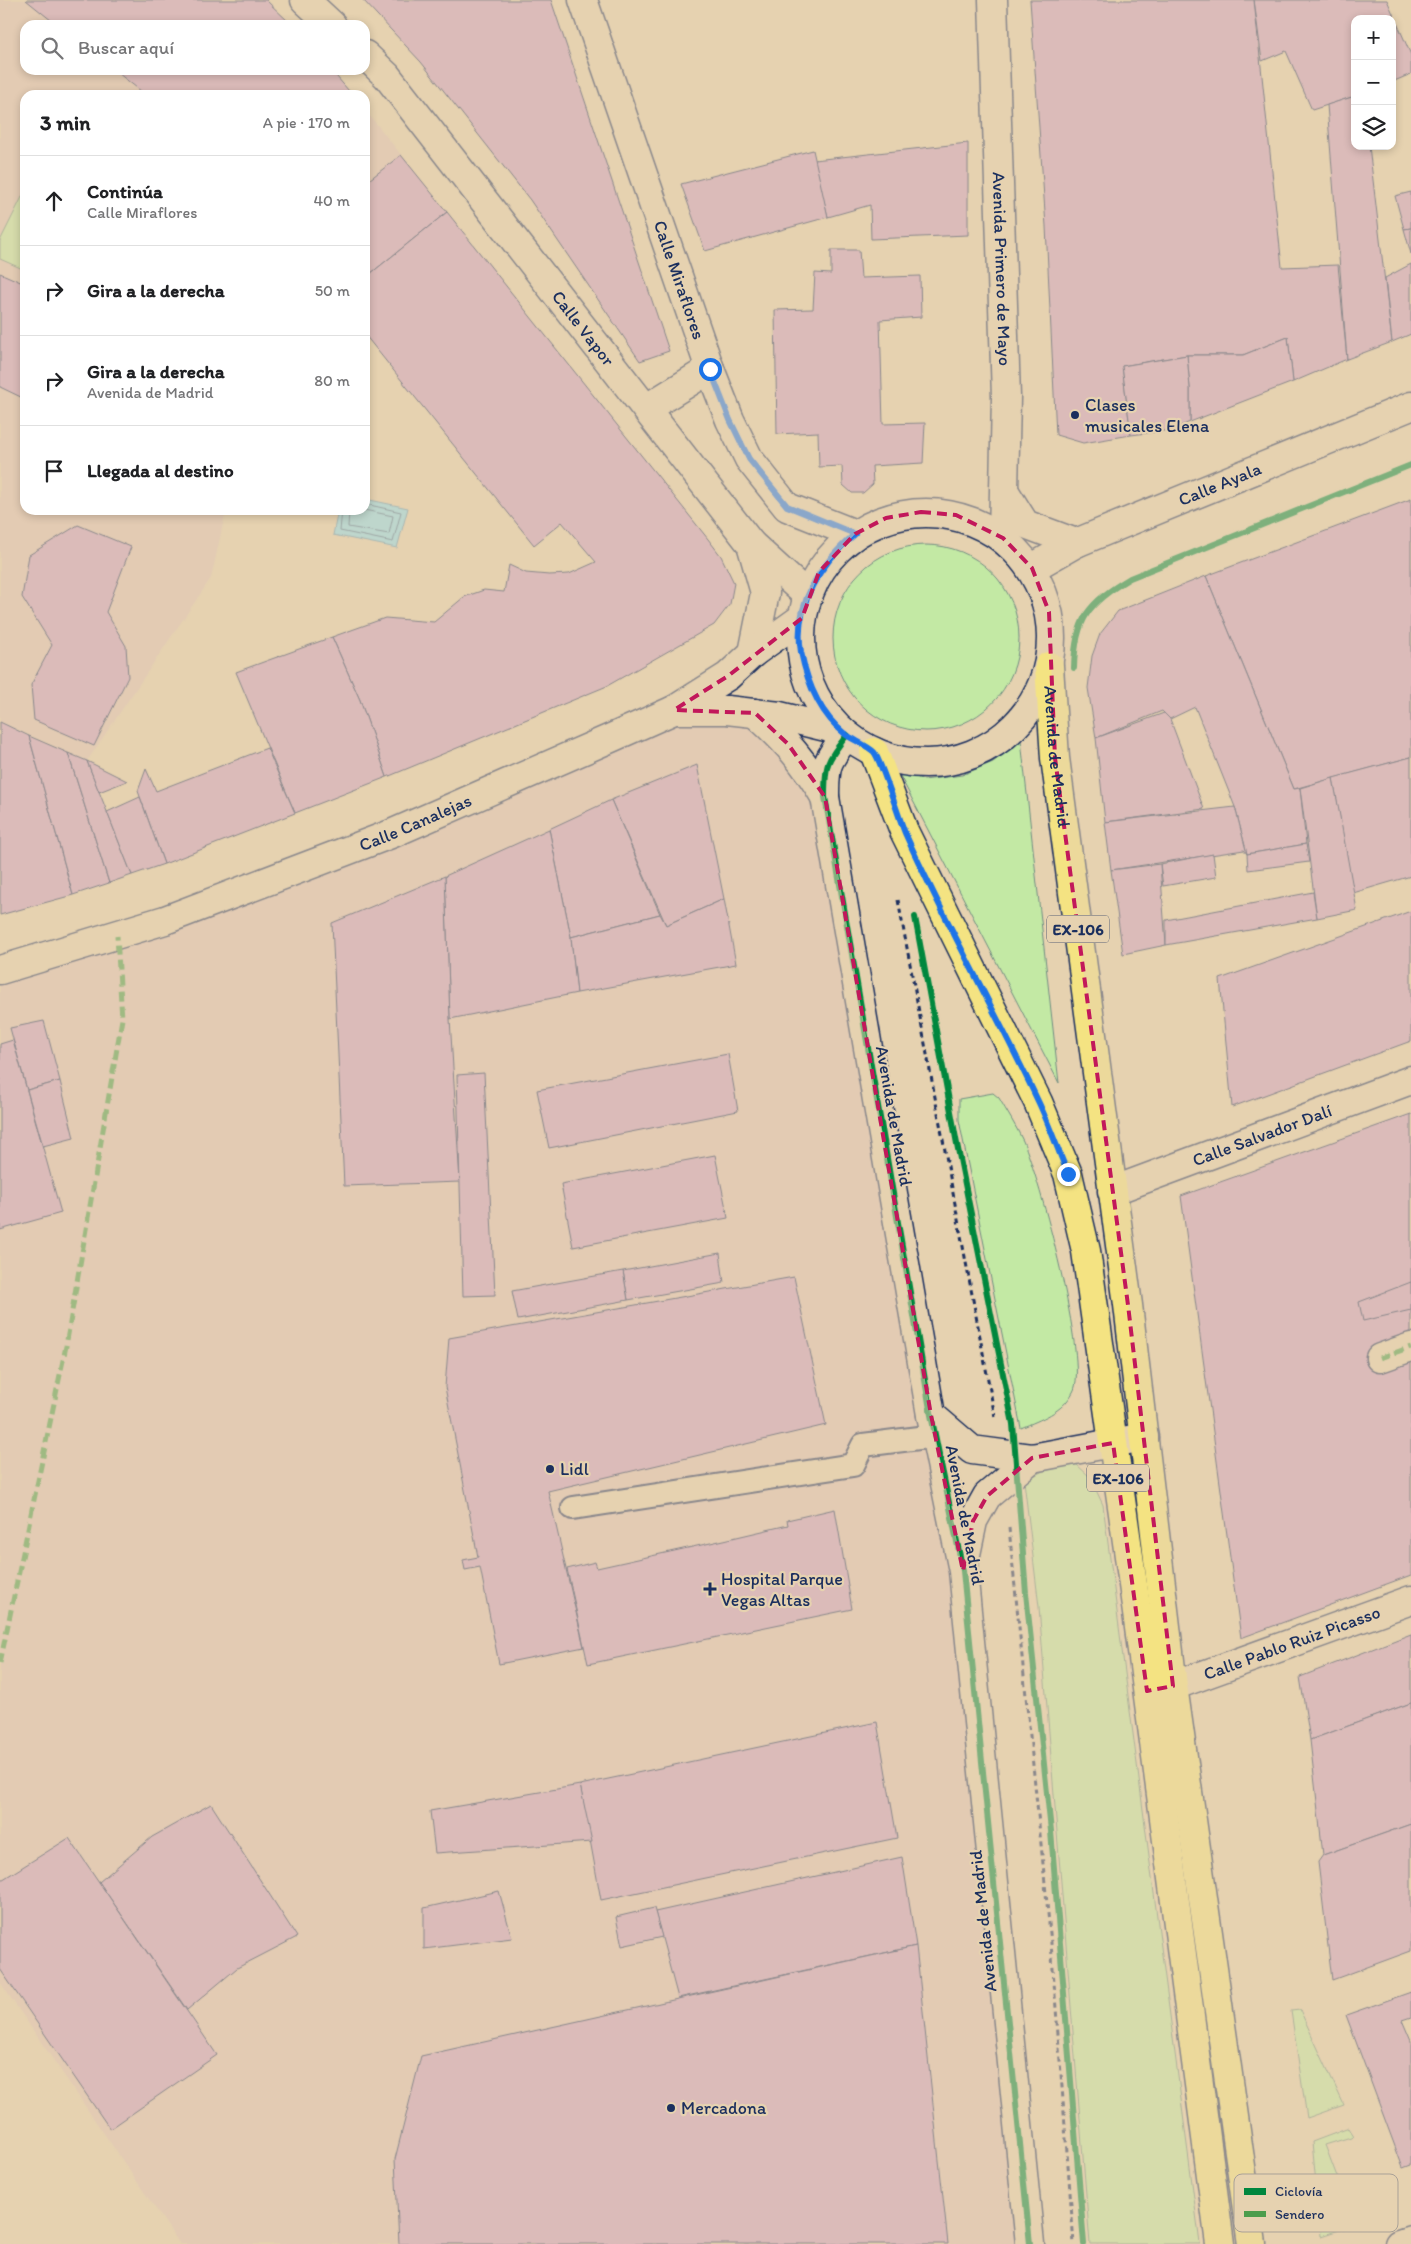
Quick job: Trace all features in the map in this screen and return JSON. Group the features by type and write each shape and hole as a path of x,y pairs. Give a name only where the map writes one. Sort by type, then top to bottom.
{"main road":[{"name":"Avenida de Madrid","path":"1049,666 1055,758 1144,1438 1160,1688 1220,2244"},
{"name":"Avenida de Madrid","path":"874,752 904,831 1038,1102 1068,1174 1086,1251 1113,1443 1160,1688 1240,2174"}],"street":[{"path":"305,0 327,20"},
{"name":"Calle Miraflores","path":"583,0 710,369 730,420 749,459 787,506 855,534"},
{"name":"Avenida Primero de Mayo","path":"993,0 1006,397 1003,538"},
{"name":"Calle Vapor","path":"370,60 387,76 751,544 805,607"},
{"path":"647,408 710,369"},
{"name":"Calle Ayala","path":"1032,568 1076,543 1411,406"},
{"path":"1005,492 1025,524 1076,543"},
{"path":"921,512 956,515 1003,538 1032,568 1050,612 1052,641 1049,666 1035,701 1012,730 981,750 946,762 910,762 874,752 844,733 824,711 809,682 801,650 805,607 819,572 835,551 855,534 886,518 921,512"},
{"path":"751,544 765,593 753,654"},
{"name":"Calle Canalejas","path":"0,970 165,920 400,830 674,710 728,676 805,607"},
{"path":"674,710 727,710 780,716 844,733"},
{"path":"755,713 788,744 807,767 825,797"},
{"path":"825,797 825,768 844,733"},
{"name":"Avenida de Madrid","path":"825,797 933,1426 963,1571 1030,2244"},
{"name":"Calle Salvador Dalí","path":"1112,1191 1411,1080"},
{"path":"1380,1358 1411,1347"},
{"path":"933,1426 972,1450 1032,1458 1144,1438"},
{"path":"963,1571 973,1521 987,1496 1032,1458"},
{"name":"Calle Pablo Ruiz Picasso","path":"1160,1688 1411,1600"}],"lane":[{"path":"573,1508 853,1464 864,1445 933,1426"}],"highlighted area":[{"path":"921,512 956,515 1003,538 1032,568 1049,612 1055,758 1128,1305 1173,1686 1147,1691 1113,1443 1032,1458 987,1496 973,1521 963,1571 931,1415 825,797 788,744 755,713 674,710 728,676 802,618 819,572 855,534 886,518"}],"shaded area":[{"path":"0,0 38,0 61,20 20,20 20,75 125,75 142,90 20,90 20,515 225,515 211,578 87,761 0,722"},
{"path":"370,116 447,212 370,274"},
{"path":"727,710 807,767 931,1415 1030,2244 180,2244 0,1982 0,970 611,738"}],"green space":[{"path":"20,201 20,268 0,259 0,241"},
{"path":"917,545 935,545 962,552 992,572 1012,602 1019,629 1019,647 1012,674 992,704 962,724 935,731 917,731 899,727 882,720 867,710 854,697 844,682 837,665 833,647 833,629 837,611 844,594 854,579 867,566 882,556 899,549"},
{"path":"1021,740 1059,1083 897,770 924,780 962,775 993,762"},
{"path":"993,1093 999,1098 1023,1141 1040,1191 1060,1270 1075,1346 1076,1375 1073,1392 1063,1405 1050,1415 1021,1428 959,1120 959,1099"},
{"path":"1076,1464 1090,1477 1103,1505 1200,2244 1090,2244 1039,1607 1024,1481 1043,1471"},
{"path":"1300,2010 1344,2105 1307,2118 1291,2011"},
{"path":"1349,2128 1354,2136 1325,2145 1336,2174 1315,2174 1312,2142"},
{"path":"1321,2232 1333,2232 1321,2236"}],"water":[{"path":"370,500 408,508 397,548 333,535 337,515 370,515"}],"building":[{"path":"26,0 266,0 287,20 51,20"},
{"path":"363,0 551,0 669,351 640,361 530,200 421,62"},
{"path":"1030,0 1254,0 1282,267 1338,265 1347,359 1293,382 1288,337 1243,355 1187,355 1122,366 1131,435 1083,443 1056,435 1046,226"},
{"path":"1254,0 1387,0 1394,15 1351,15 1351,97 1312,110 1286,51 1262,61"},
{"path":"1396,21 1411,55 1411,74 1396,80"},
{"path":"120,75 335,75 348,90 140,90"},
{"path":"1351,97 1351,150 1369,150 1392,342 1347,359 1327,105"},
{"path":"968,143 968,235 871,239 870,205 828,217 814,160"},
{"path":"813,150 828,217 705,251 681,184"},
{"path":"401,155 447,212 370,274 370,179"},
{"path":"1411,192 1411,228 1404,229 1395,196"},
{"path":"447,212 708,539 721,556 734,583 730,604 714,625 607,686 387,777 360,700 332,637 385,618 434,622 464,597 484,590 504,592 509,565 526,573 549,575 569,574 596,562 562,522 534,545 370,341 370,274"},
{"path":"1411,228 1411,254 1404,229"},
{"path":"831,250 859,250 861,278 920,276 921,317 880,320 883,424 925,423 923,463 872,466 873,484 863,493 852,493 843,485 842,466 819,467 818,432 777,434 775,310 813,309 815,273 831,274"},
{"path":"1411,264 1411,334 1392,342 1385,278"},
{"path":"0,273 20,282 20,397 0,387"},
{"path":"1288,337 1293,382 1190,422 1190,388 1187,355 1243,355"},
{"path":"1187,355 1190,388 1190,422 1171,430 1131,435 1122,366"},
{"path":"1411,499 1411,757 1294,789 1206,576"},
{"path":"78,525 131,547 106,612 126,646 128,677 94,746 34,720 31,685 52,645 22,597 29,555"},
{"path":"1206,576 1294,789 1300,788 1306,844 1247,854 1235,807 1195,707 1170,719 1162,711 1096,738 1088,688 1092,656 1100,634 1118,611"},
{"path":"332,637 360,700 387,777 295,813 236,672"},
{"path":"1164,713 1170,719 1204,809 1105,822 1096,738"},
{"path":"0,722 29,736 73,895 0,915"},
{"path":"29,736 68,753 109,883 73,895"},
{"path":"267,748 295,813 164,864 138,791 146,769 156,791"},
{"path":"68,753 87,761 132,875 109,883"},
{"path":"1411,757 1411,876 1353,893 1333,778"},
{"path":"87,761 127,781 99,792"},
{"path":"697,765 724,899 666,925 611,800"},
{"path":"1333,778 1357,910 1317,918 1300,788"},
{"path":"140,797 164,864 132,875 107,812"},
{"path":"611,800 660,914 571,937 549,829"},
{"path":"1235,807 1247,854 1244,850 1111,870 1105,822"},
{"path":"549,829 571,937 577,993 450,1019 445,876"},
{"path":"1306,844 1309,862 1248,870 1247,854"},
{"path":"1213,854 1216,877 1163,886 1160,864"},
{"path":"1160,864 1166,945 1123,954 1111,870"},
{"path":"445,876 450,1019 460,1182 344,1186 332,923"},
{"path":"1313,892 1317,918 1166,945 1166,920"},
{"path":"724,899 736,964 577,993 571,937 660,914 666,925"},
{"path":"1411,911 1411,1041 1232,1107 1220,979"},
{"path":"44,1021 60,1081 27,1090 10,1028"},
{"path":"13,1040 61,1213 0,1230 0,1044"},
{"path":"728,1054 738,1111 549,1148 537,1090"},
{"path":"484,1073 495,1295 463,1296 457,1075"},
{"path":"60,1081 74,1138 43,1146 27,1090"},
{"path":"1411,1114 1411,1575 1241,1638 1181,1196"},
{"path":"715,1155 728,1218 573,1247 561,1184"},
{"path":"720,1253 724,1283 628,1300 623,1271"},
{"path":"623,1271 628,1300 518,1320 512,1291"},
{"name":"Lidl","path":"794,1277 826,1425 548,1491 584,1647 499,1664 480,1567 465,1570 463,1560 478,1557 445,1387 449,1338"},
{"path":"1411,1282 1411,1310 1363,1321 1359,1302"},
{"name":"Hospital Parque Vegas Altas","path":"835,1509 852,1609 588,1664 567,1569 595,1562 597,1568 724,1540 788,1525 787,1520"},
{"path":"1411,1634 1411,1703 1310,1740 1300,1677"},
{"path":"1411,1703 1411,1824 1323,1855 1310,1740"},
{"path":"877,1722 897,1838 601,1900 580,1785"},
{"path":"580,1785 592,1842 435,1853 430,1811"},
{"path":"211,1804 297,1937 237,1968 187,2010 99,1882 152,1837"},
{"path":"1411,1824 1411,1951 1332,1980 1318,1862 1323,1855"},
{"path":"69,1838 217,2055 110,2129 0,1969 0,1881"},
{"path":"902,1857 916,1946 678,1998 655,1912"},
{"path":"499,1891 512,1938 424,1949 424,1908"},
{"path":"654,1908 662,1937 622,1946 616,1917"},
{"name":"Mercadona","path":"916,1946 948,2244 399,2244 395,2159 421,2056"},
{"path":"1411,1992 1411,2017 1402,2020 1411,2041 1411,2165 1403,2168 1346,2015"}],"marked path":[{"path":"0,1663 66,1346 122,1019 117,936"},
{"path":"1380,1358 1411,1347"}],"cycle path":[{"path":"1074,668 1077,637 1087,614 1104,596 1130,578 1411,465"},
{"path":"847,735 828,764 825,777 825,797 931,1415 963,1571 1030,2244"},
{"path":"915,917 957,1144 1013,1424 1026,1593 1051,1831 1084,2244"}],"place":[{"name":"Clases musicales Elena","path":"1075,415"},
{"name":"Lidl","path":"550,1469"},
{"name":"Hospital Parque Vegas Altas","path":"710,1589"},
{"name":"Mercadona","path":"671,2108"}],"route":[{"path":"710,369 730,420 749,459 787,506 855,534 835,551 819,572 808,596 802,618 801,650 809,682 824,711 842,731 874,752 904,831 1038,1102 1068,1174"}]}
